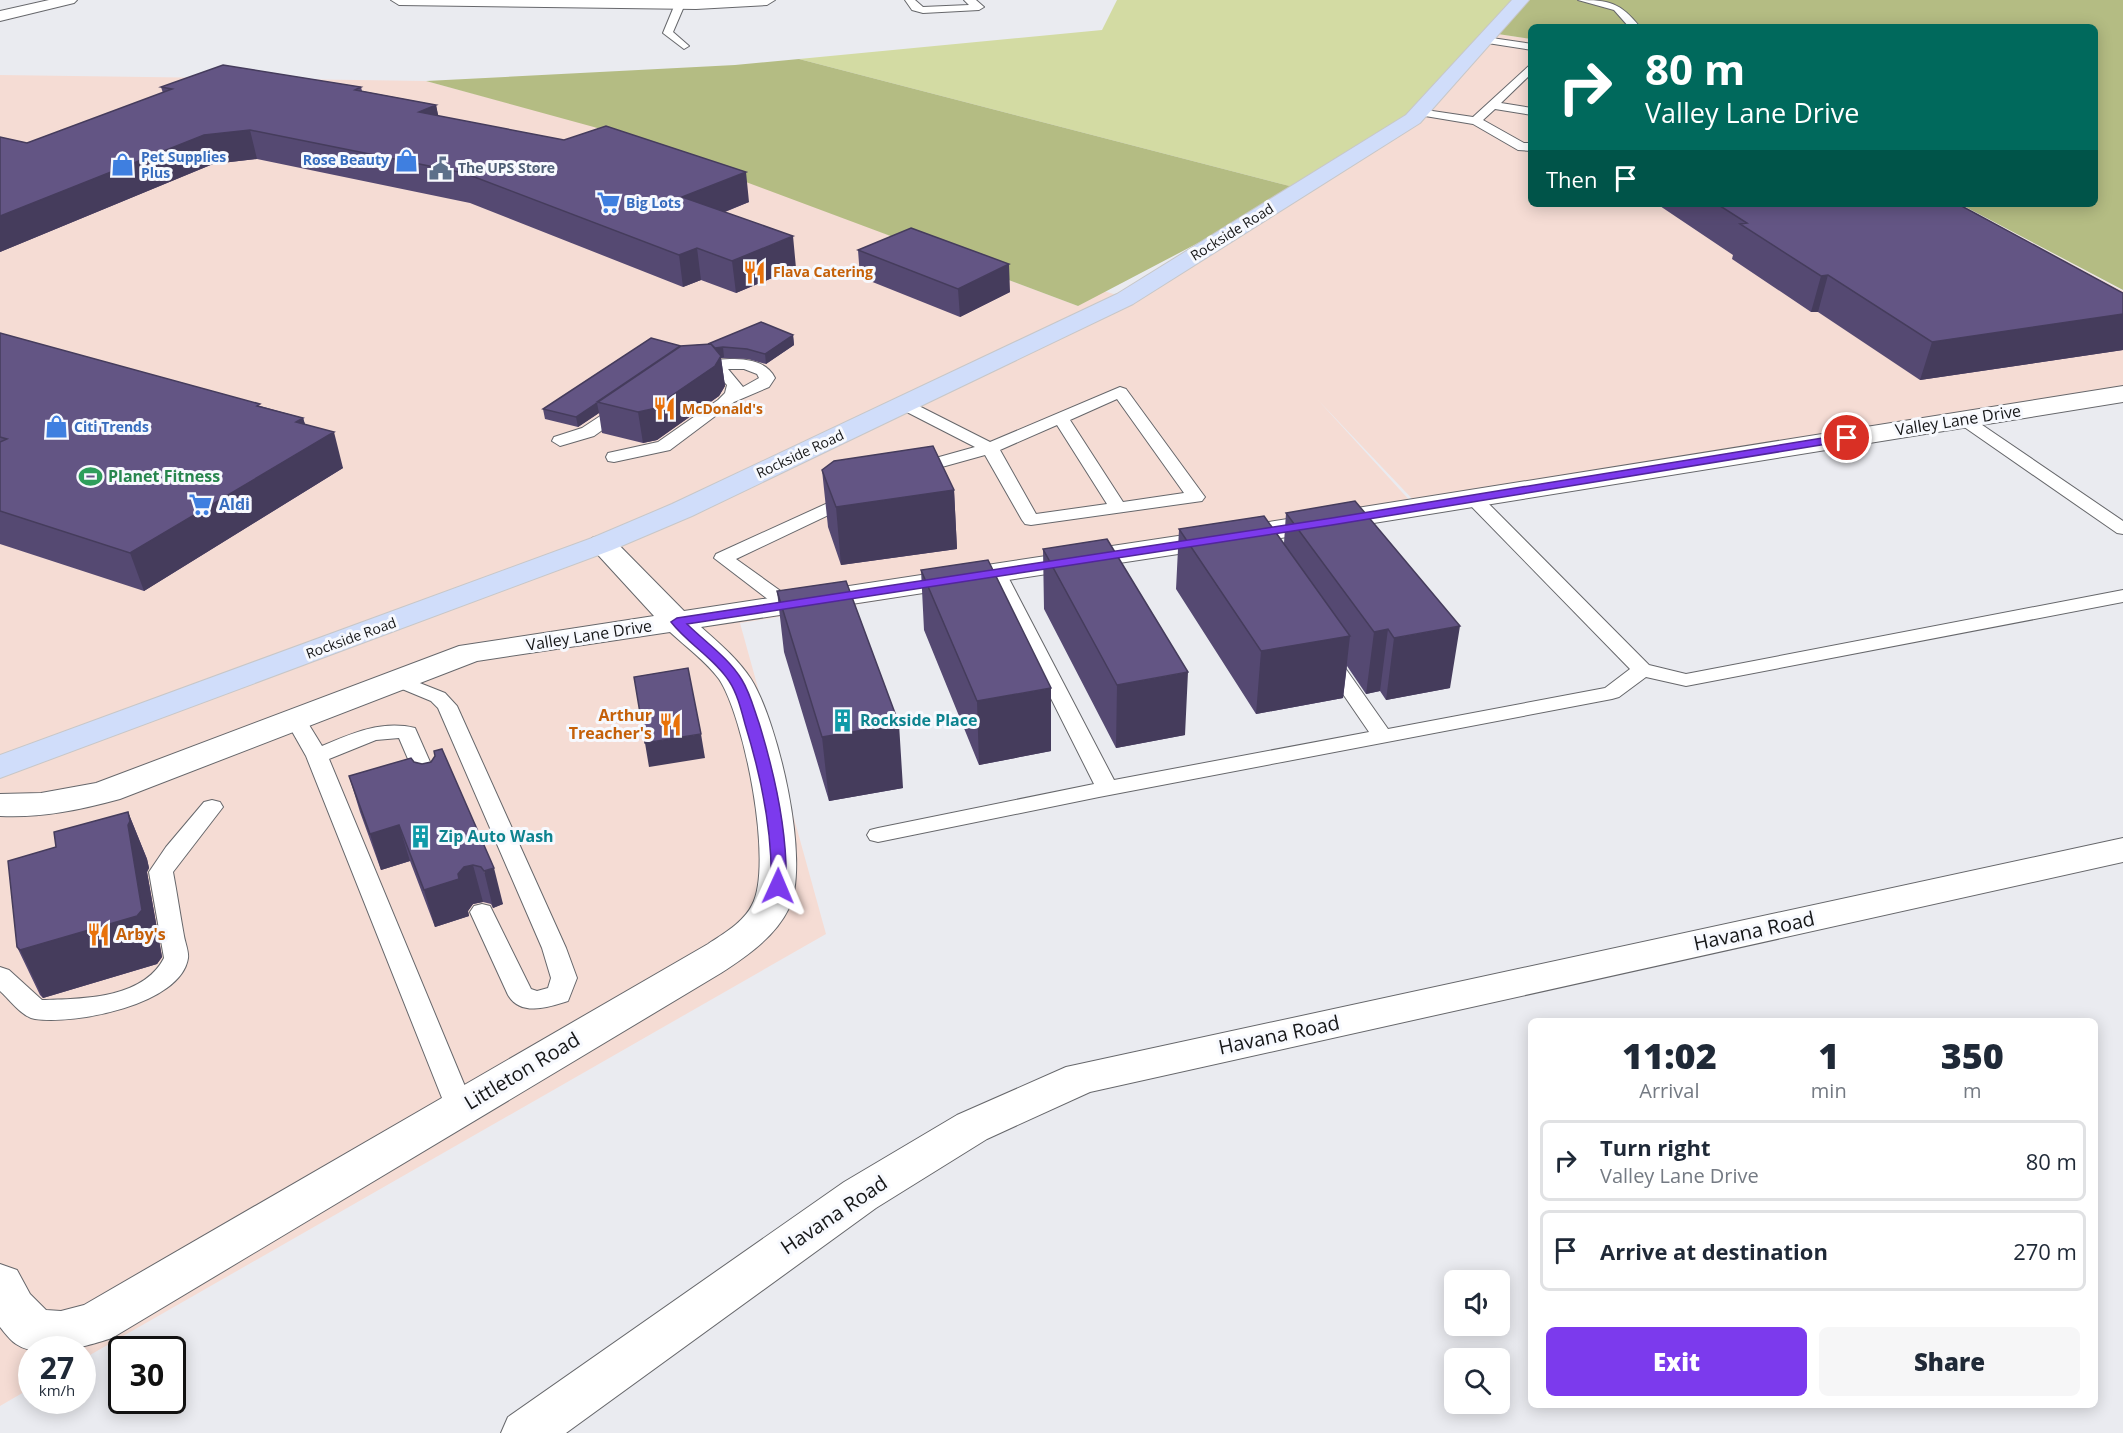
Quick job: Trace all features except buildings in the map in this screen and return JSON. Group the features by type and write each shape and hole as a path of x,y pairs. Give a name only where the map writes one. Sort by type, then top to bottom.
{"main road":[{"name":"Rockside Road","path":"0,767 602,544 682,510 1125,299 1413,119 1521,0"}],"street":[{"path":"0,16 69,0"},
{"path":"399,0 680,4 767,0"},
{"name":"Valley Lane Drive","path":"0,805 53,804 108,791 470,653 997,573 1249,542 1474,499 2123,394"},
{"name":"Littleton Road","path":"0,1284 13,1309 34,1330 61,1332 95,1323 733,945 753,929 771,907 778,886 779,859 765,766 746,702 737,681 602,544"},
{"name":"Havana Road","path":"526,1433 860,1195 972,1127 1081,1078 2123,850"}],"lane":[{"path":"910,0 916,8 923,10 979,7 969,0"},
{"path":"1583,0 1617,8 1632,24"},
{"path":"680,4 668,33 684,46"},
{"path":"1485,40 1528,46"},
{"path":"1476,121 1528,70"},
{"path":"1492,105 1528,111"},
{"path":"1419,112 1476,121 1522,147 1528,147"},
{"path":"614,458 664,447 728,399 763,384 766,378 764,371 754,365 735,363 679,369"},
{"path":"708,365 721,368 735,385 728,399"},
{"path":"895,477 990,448 1120,392 1196,497 1031,520 990,448 903,405"},
{"path":"560,441 588,432 633,401"},
{"path":"1060,417 1118,508"},
{"path":"1963,419 2123,529"},
{"path":"789,606 723,558 863,492"},
{"path":"1474,499 1642,670 1686,680 2123,596"},
{"path":"997,573 1107,788"},
{"path":"1318,642 1382,736"},
{"path":"878,835 1107,788 1612,693 1642,670"},
{"path":"397,680 438,697 447,706 554,948 564,978 559,995 535,1001 521,995 482,912"},
{"path":"296,719 317,756 460,1108"},
{"path":"317,756 365,736 396,730 407,733 432,790"},
{"path":"0,976 36,1010 74,1010 131,997 162,983 173,970 176,958 161,872 174,852 212,807"}],"shaded area":[{"path":"1491,33 1528,39 1528,207 1965,207 2123,291 2123,395 1420,507 1318,400 1422,514 740,623 826,934 123,1336 108,1336 108,1345 96,1352 96,1336 18,1336 18,1396 0,1406 0,75 426,81 612,131 1078,306 1104,291 1126,298"}],"green space":[{"path":"1117,0 1521,0 1413,119 1301,189 799,59 1102,30"},
{"path":"1521,0 2123,0 2123,290 1966,207 2098,207 2098,24 1528,24 1528,39 1491,33"},
{"path":"799,59 1301,189 1078,306 612,132 426,81 735,65"}],"place":[{"name":"Rose Beauty","path":"407,160"},
{"name":"Pet Supplies Plus","path":"123,165"},
{"name":"The UPS Store","path":"440,168"},
{"name":"Big Lots","path":"608,203"},
{"name":"Flava Catering","path":"755,272"},
{"name":"McDonald's","path":"664,409"},
{"name":"Citi Trends","path":"56,427"},
{"name":"Planet Fitness","path":"90,476"},
{"name":"Aldi","path":"201,504"},
{"name":"Rockside Place","path":"842,720"},
{"name":"Arthur Treacher's","path":"670,724"},
{"name":"Zip Auto Wash","path":"421,836"},
{"name":"Arby's","path":"98,934"}],"route":[{"path":"778,886 779,859 765,766 746,702 737,681 725,667 677,622 1456,502 1847,438"}]}
